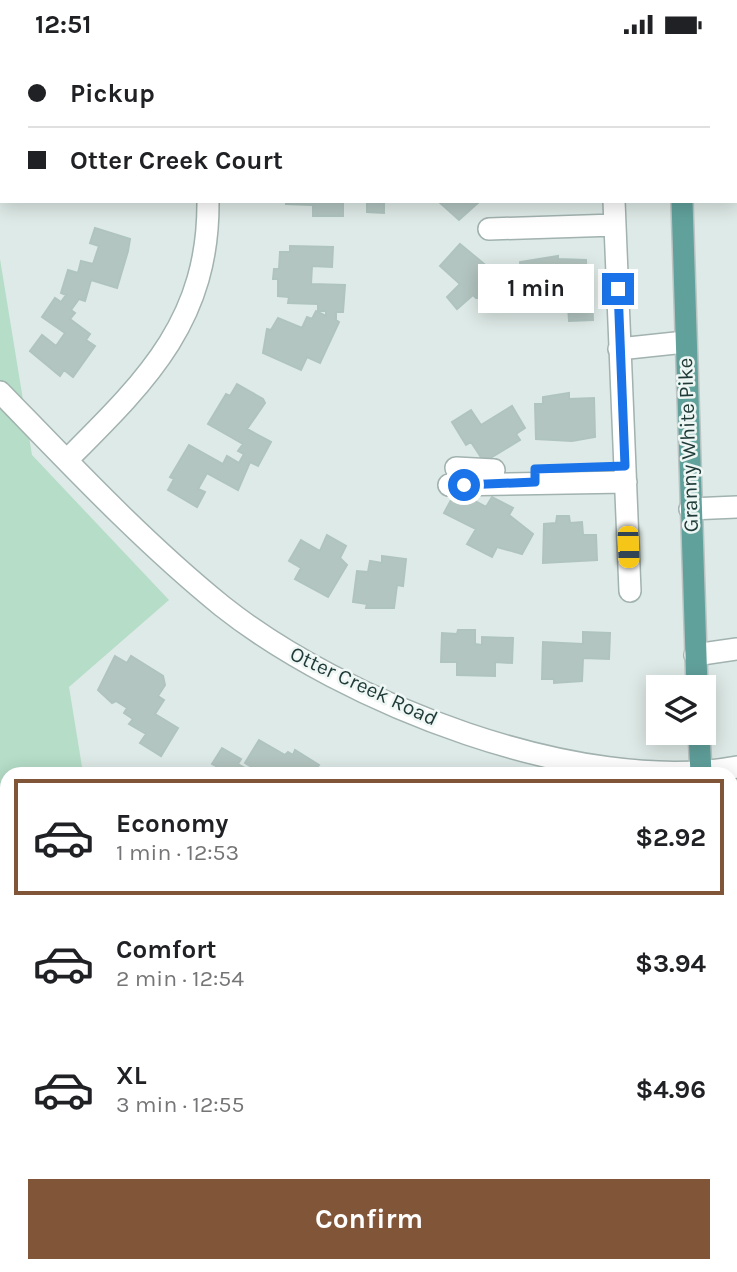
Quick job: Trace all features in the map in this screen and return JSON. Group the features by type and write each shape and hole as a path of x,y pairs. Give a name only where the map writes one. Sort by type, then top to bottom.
{"main road":[{"name":"Granny White Pike","path":"682,203 696,675"},
{"path":"700,745 701,767"}],"street":[{"path":"68,459 142,383 173,340 197,287 205,245 208,203"},
{"path":"614,203 630,591"},
{"path":"489,229 615,225"},
{"path":"620,349 685,342"},
{"name":"Otter Creek Road","path":"0,392 147,538 223,607 275,643 347,683 431,720 517,748 608,767"},
{"path":"452,477 626,474"},
{"path":"690,509 737,507"},
{"path":"695,655 737,649"}],"green space":[{"path":"0,259 32,455 169,600 69,687 82,767 0,767"}],"building":[{"path":"343,203 343,216 313,216 313,205 286,204"},
{"path":"367,203 384,203 384,213 367,212"},
{"path":"440,203 478,203 459,220"},
{"path":"95,228 130,239 128,251 117,288 91,280 85,301 79,299 71,310 75,313 70,319 90,334 86,340 95,346 73,377 64,370 60,376 30,351 42,335 56,346 65,333 42,317 55,298 61,302 66,295 61,293 68,270 78,273 81,261 93,264 99,246 90,243"},
{"path":"460,244 495,273 516,273 516,276 521,276 520,262 558,256 558,259 586,260 587,297 592,296 593,320 569,321 568,305 536,308 536,291 521,291 521,287 517,287 518,296 476,298 473,295 457,309 447,297 460,284 440,266"},
{"path":"290,246 333,247 332,267 312,266 311,284 345,285 343,312 336,312 336,320 339,322 320,363 307,357 301,370 263,353 267,329 271,330 278,318 302,328 307,317 312,319 316,311 326,316 326,311 318,311 318,304 288,303 289,297 278,296 278,279 273,279 274,269 279,269 280,252 290,252"},
{"path":"237,384 263,399 265,403 247,429 271,442 258,466 250,462 238,490 207,473 198,489 205,492 197,507 168,490 174,479 170,477 189,445 223,464 227,456 239,463 244,454 238,451 243,444 208,424 226,394 230,396"},
{"path":"569,393 569,399 594,398 595,437 572,441 536,439 535,404 543,404 543,397"},
{"path":"512,406 525,428 516,434 520,440 484,462 471,442 466,445 452,422 471,410 481,425"},
{"path":"456,491 486,507 492,497 513,508 509,515 533,534 522,554 497,547 492,557 467,544 476,529 444,513"},
{"path":"557,516 569,516 570,523 582,522 583,535 596,535 597,560 543,563 544,524 556,523"},
{"path":"327,535 346,546 340,558 347,565 328,597 295,579 301,568 289,561 301,540 320,551"},
{"path":"382,556 406,559 403,586 397,585 394,608 366,608 367,604 353,602 357,571 368,572 370,561 382,563"},
{"path":"458,630 475,630 475,644 482,645 482,637 513,638 512,663 495,662 495,676 457,675 457,662 441,662 442,633 457,634"},
{"path":"583,632 610,633 609,659 583,658 582,681 554,683 554,679 542,679 543,642 583,644"},
{"path":"115,656 127,663 131,656 163,676 165,685 158,696 164,700 155,714 178,728 161,756 140,743 146,734 129,724 133,719 124,713 127,708 116,701 112,703 98,690"},
{"path":"259,740 285,755 288,752 293,755 295,750 319,765 251,767 245,763"},
{"path":"222,748 241,759 238,764 243,767 217,767 212,764"}],"route":[{"path":"464,485 535,482 535,469 625,466 618,289"}]}
